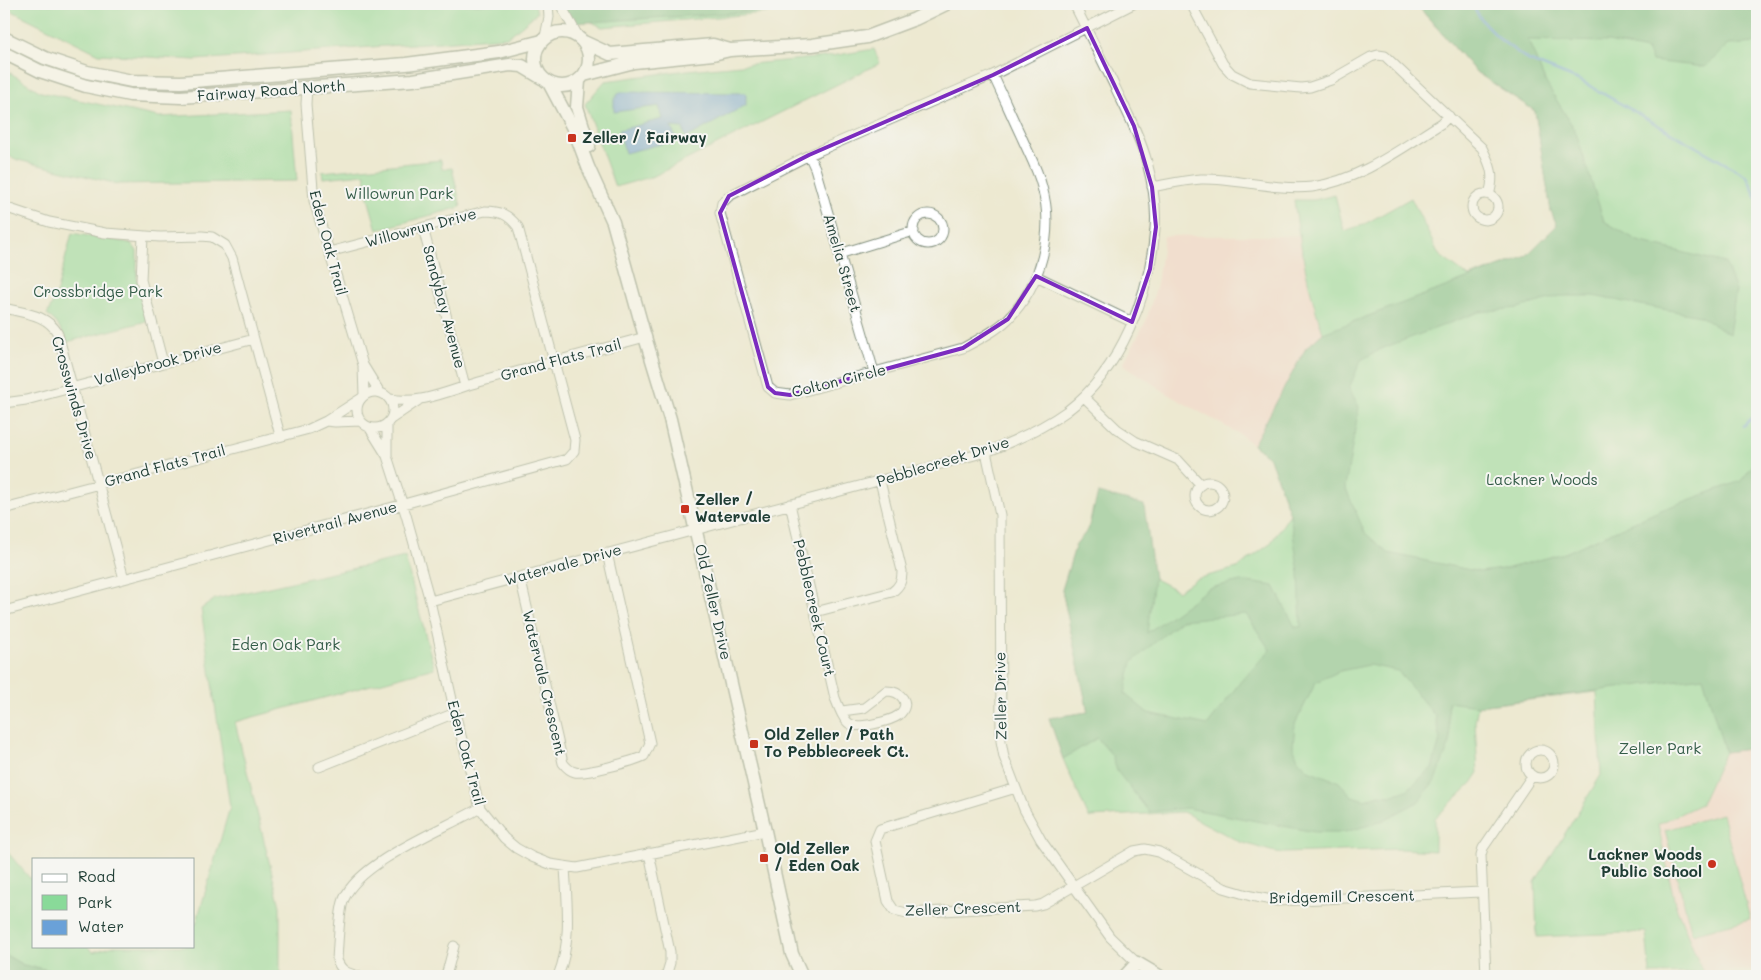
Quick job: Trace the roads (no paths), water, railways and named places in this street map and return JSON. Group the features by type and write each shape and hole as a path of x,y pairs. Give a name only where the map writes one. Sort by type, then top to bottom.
{"main road":[{"path":"730,50 713,45 610,54 571,33 561,32 544,39 536,50 535,60 537,70 545,80 561,86 569,86 582,78 634,62 713,54 730,50 812,45 867,37 915,19 946,4"},
{"name":"Fairway Road North","path":"4,38 45,58 87,72 132,81 181,82 406,64 499,52 544,39"},
{"path":"581,39 589,54 590,62 582,78"},
{"name":"Fairway Road North","path":"4,53 40,71 86,86 130,95 181,97 414,80 510,65 522,66 545,80"},
{"name":"Old Zeller Drive","path":"582,78 578,107 596,164 604,202"},
{"name":"Old Zeller Drive","path":"545,80 572,125 588,167 613,222 644,337 670,418 766,831 792,954 802,976"},
{"path":"1125,976 1137,962"},
{"name":"Zeller Drive","path":"1137,962 1159,976"}],"street":[{"path":"544,39 549,17 548,4"},
{"path":"560,4 581,39"},
{"name":"Pebblecreek Drive","path":"696,529 986,452 1027,435 1048,424 1068,410 1084,396 1112,362 1122,345 1142,300 1150,268 1156,227 1152,187 1147,162 1134,126 1074,4"},
{"name":"Colton Circle","path":"993,75 1037,170 1046,206 1044,253 1036,276 1023,299 1008,319 985,336 963,348 790,395 775,393 768,387 720,213 722,204 729,196 809,155 993,75 1133,4"},
{"path":"1191,4 1223,64 1232,74 1250,83 1310,88 1332,80 1371,56 1378,54 1385,56 1474,138 1482,148 1490,164 1493,181 1489,195"},
{"name":"Eden Oak Trail","path":"307,88 306,104 314,201 363,364 379,391"},
{"path":"1152,187 1202,179 1287,187 1312,187 1336,182 1358,173 1442,123 1449,116"},
{"name":"Amelia Street","path":"809,155 816,168 874,372"},
{"path":"4,207 67,226 105,233 143,236 207,236 217,239 225,245 232,258 280,435"},
{"name":"Willowrun Drive","path":"329,252 484,211 504,213 518,226 554,362"},
{"name":"Sandybay Avenue","path":"423,228 465,386"},
{"path":"839,254 914,231"},
{"path":"143,236 141,280 163,363"},
{"path":"1036,276 1132,322"},
{"name":"Crosswinds Drive","path":"4,308 42,318 53,326 59,338 124,579"},
{"name":"Grand Flats Trail","path":"390,399 400,401 419,400 644,337"},
{"name":"Valleybrook Drive","path":"4,403 26,400 254,339"},
{"name":"Rivertrail Avenue","path":"4,611 403,505 567,459 574,452 575,440 554,362"},
{"name":"Eden Oak Trail","path":"362,397 363,364"},
{"path":"379,391 390,399 394,409 389,421 375,428 369,427 361,421 356,410 362,397 369,392 379,391"},
{"path":"1084,396 1117,429 1135,441 1178,460 1201,485"},
{"name":"Grand Flats Trail","path":"4,509 308,428 326,421 362,397"},
{"name":"Grand Flats Trail","path":"389,421 419,400"},
{"name":"Grand Flats Trail","path":"326,421 361,421"},
{"name":"Eden Oak Trail","path":"387,456 389,421"},
{"name":"Eden Oak Trail","path":"369,427 387,456 403,505 430,601 455,713 480,808 504,838 516,848 532,857 565,867 577,868 766,831"},
{"name":"Zeller Drive","path":"986,452 1000,515 1001,741 1004,757 1024,809 1041,840 1110,937 1137,962"},
{"path":"815,612 892,592 899,587 902,571 880,481"},
{"name":"Pebblecreek Court","path":"790,504 834,698 848,723 855,726 894,718 903,709 904,702 902,695 886,691 864,708 842,711"},
{"name":"Watervale Drive","path":"430,601 696,529"},
{"name":"Watervale Crescent","path":"520,577 563,763 578,773 635,761 644,756 650,743 607,553"},
{"path":"319,767 455,713"},
{"path":"1486,976 1481,855 1483,848 1532,776"},
{"name":"Zeller Crescent","path":"1016,788 880,829 875,841 888,901 894,910 907,913 1026,907 1042,904 1073,886"},
{"path":"358,976 347,973 340,968 337,960 343,901 352,885 366,871 429,834 480,808"},
{"name":"Bridgemill Crescent","path":"1073,886 1134,851 1145,849 1160,852 1224,888 1277,901 1482,892"},
{"path":"649,853 670,952 670,963 666,976"},
{"path":"558,976 565,957 567,939 565,867"},
{"path":"446,976 454,946"}],"water":[{"path":"620,92 746,93 746,105 686,138 683,128 671,127 677,140 625,153 619,130 663,119 659,106 614,112 614,99"}],"waterway":[{"path":"1471,4 1484,23 1502,41 1528,60 1581,81 1747,176 1757,199"},
{"path":"1757,264 1754,281 1757,290"},
{"path":"1743,426 1757,414"}],"place":[{"name":"Zeller / Fairway","path":"572,138"},
{"name":"Zeller / Watervale","path":"685,509"},
{"name":"Old Zeller / Path To Pebblecreek Ct.","path":"754,744"},
{"name":"Old Zeller / Eden Oak","path":"764,858"},
{"name":"Lackner Woods Public School","path":"1712,864"}],"park label":[{"name":"Willowrun Park","path":"399,194"},
{"name":"Crossbridge Park","path":"98,292"},
{"name":"Lackner Woods","path":"1542,480"},
{"name":"Eden Oak Park","path":"286,645"},
{"name":"Zeller Park","path":"1660,749"}]}
